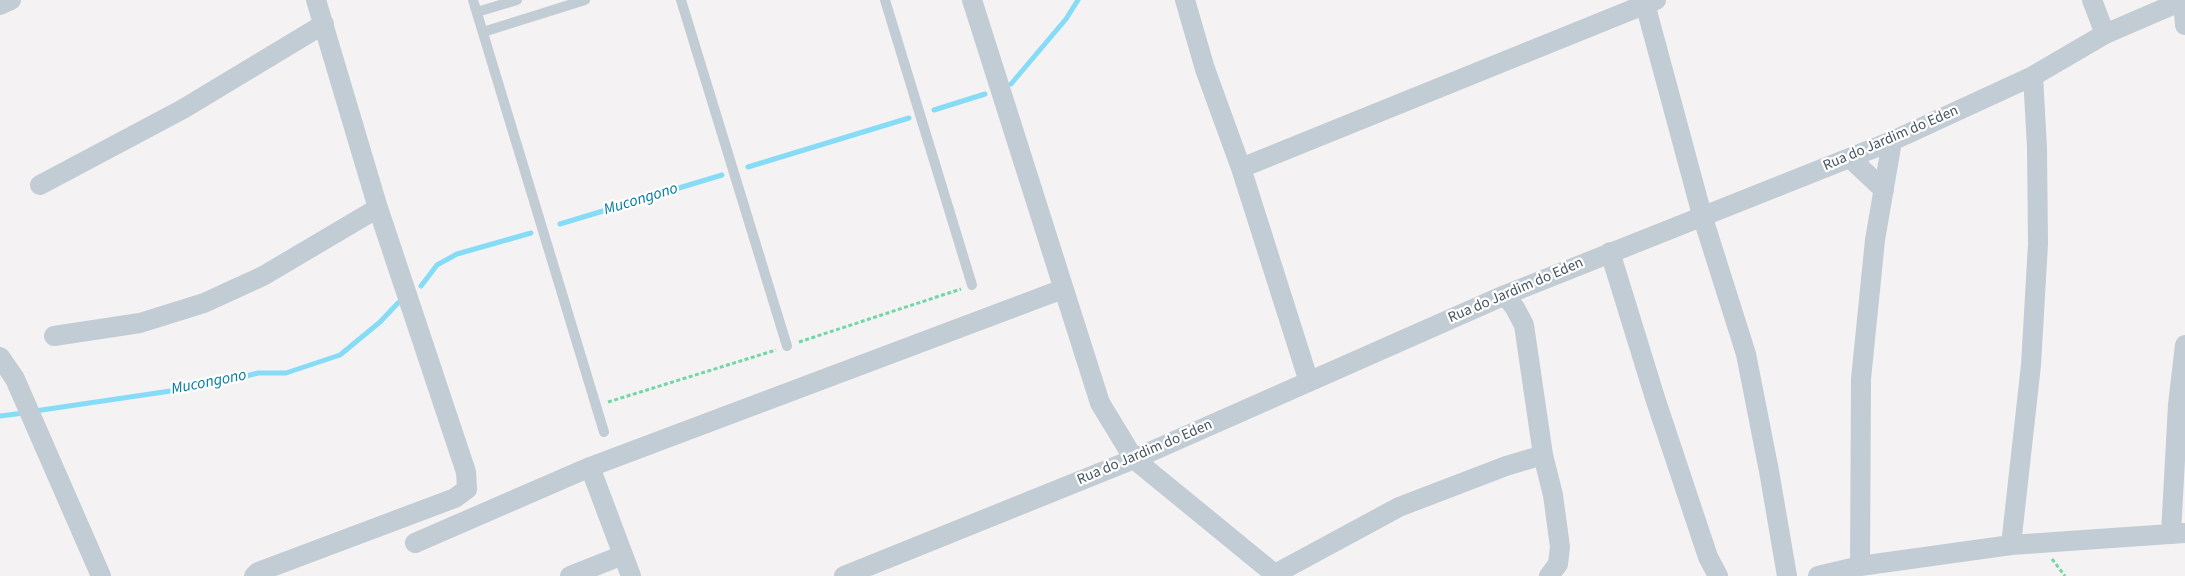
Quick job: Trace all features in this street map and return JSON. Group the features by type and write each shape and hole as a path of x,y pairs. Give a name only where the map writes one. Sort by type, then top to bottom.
{"street":[{"path":"0,5 11,0"},
{"path":"254,576 258,572 455,498 467,489 466,472 378,208 316,0"},
{"path":"972,0 1100,403 1134,459 1276,575 1399,507 1506,466 1543,455"},
{"path":"1185,0 1205,69 1241,168 1309,382"},
{"path":"2092,0 2105,34"},
{"path":"2183,0 2185,26"},
{"name":"Rua do Jardim do Eden","path":"844,576 1134,459 1505,295 1892,141 2033,76 2105,34 2183,0"},
{"path":"1241,168 1649,2 1702,216 1746,354 1770,471 1787,576"},
{"path":"40,185 183,109 324,24"},
{"path":"2011,545 2031,365 2038,244 2037,147 2033,76"},
{"path":"1860,566 1861,379 1875,240 1892,141"},
{"path":"1850,158 1884,190"},
{"path":"54,336 140,322 204,303 263,276 378,208"},
{"path":"1610,252 1659,410 1708,557 1718,576"},
{"path":"415,543 590,467 1063,289"},
{"path":"1505,295 1524,325 1543,455 1553,495 1560,547 1558,564 1550,576"},
{"path":"1818,576 1860,566 2011,545 2178,533 2178,405 2185,345"},
{"path":"0,357 15,379 101,576"},
{"path":"590,467 632,576"},
{"path":"570,576 623,555"}],"lane":[{"path":"474,0 604,432"},
{"path":"477,12 516,0"},
{"path":"483,32 585,0"},
{"path":"681,0 787,346"},
{"path":"885,0 972,285"}],"waterway":[{"name":"Mucongono","path":"1011,84 1066,19 1078,0"},
{"name":"Mucongono","path":"934,110 985,94"},
{"name":"Mucongono","path":"748,167 909,118"},
{"name":"Mucongono","path":"560,224 722,175"},
{"name":"Mucongono","path":"421,286 437,265 457,254 531,233"},
{"name":"Mucongono","path":"35,411 211,385 258,373 286,373 340,355 380,322 398,303"},
{"name":"Mucongono","path":"0,416 24,413"}]}
